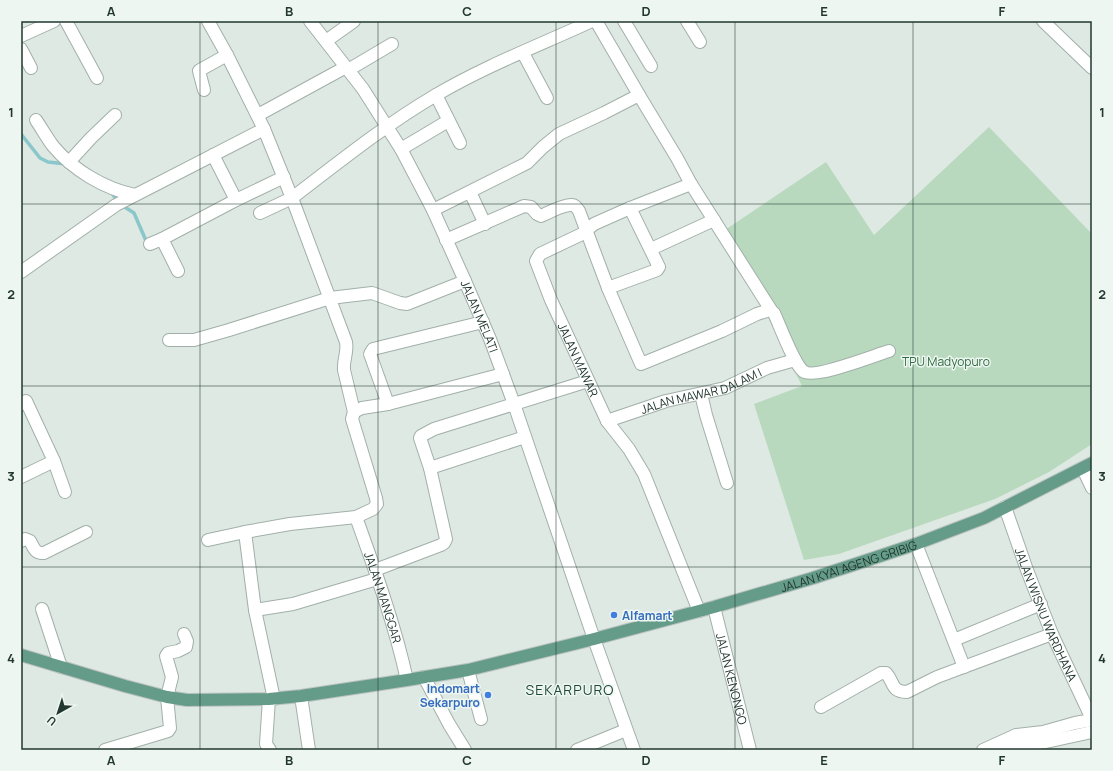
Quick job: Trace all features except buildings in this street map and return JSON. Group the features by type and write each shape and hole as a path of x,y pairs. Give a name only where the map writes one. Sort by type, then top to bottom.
{"main road":[{"name":"JALAN KYAI AGENG GRIBIG","path":"21,655 167,697 195,700 272,699 300,696 468,670 699,611 813,578 916,544 984,518 1088,466"}],"street":[{"path":"21,36 54,21"},
{"path":"66,21 97,78"},
{"path":"208,21 258,115 284,177 346,342 347,350 344,370 354,412 352,419 377,504 373,509 356,517 290,524 208,540"},
{"name":"JALAN MELATI","path":"310,21 347,69 387,126 401,149 433,210 465,281 483,322 514,404 594,639 634,750"},
{"path":"326,41 354,21"},
{"path":"260,213 292,198 387,126 436,95 471,76 592,21"},
{"path":"596,21 677,158 690,185 774,313 795,360 803,372 808,374 817,374 889,351"},
{"path":"624,21 651,66"},
{"path":"687,21 700,42"},
{"path":"1043,21 1092,68"},
{"path":"258,115 392,44"},
{"path":"21,49 31,68"},
{"path":"523,53 547,98"},
{"path":"204,90 199,71 227,55"},
{"path":"436,95 448,122 460,143"},
{"path":"433,210 527,163 558,134 639,95"},
{"path":"69,162 114,115"},
{"path":"36,120 54,146 69,162 106,185 131,197"},
{"path":"401,149 448,122"},
{"path":"21,272 116,205 264,129"},
{"path":"213,155 236,200"},
{"path":"150,244 284,177"},
{"name":"JALAN MAWAR","path":"690,185 630,208 594,224 582,234 540,254 536,261 551,300 607,420 629,449 644,474 699,611"},
{"path":"470,192 485,224"},
{"path":"446,240 524,206 531,207 541,216 567,205 573,205 579,211 608,288 641,364 722,331 757,314 771,310"},
{"path":"608,288 659,268 630,208"},
{"path":"651,249 714,220"},
{"path":"162,238 178,271"},
{"path":"169,340 194,340 330,298 372,293 407,304 465,281"},
{"path":"388,404 370,354 374,349 483,322"},
{"name":"JALAN MAWAR DALAM I","path":"607,420 684,396 701,394 725,388 767,368 795,360"},
{"path":"354,412 362,408 388,404 503,374"},
{"path":"255,610 293,604 376,574 444,543 446,539 430,468 420,438 421,436 434,429 588,381"},
{"path":"701,394 727,483"},
{"path":"21,404 26,402 54,461 65,492"},
{"path":"430,468 525,437"},
{"path":"21,477 54,461"},
{"path":"1088,466 1092,488"},
{"name":"JALAN WISNU WARDHANA","path":"1005,507 1052,634 1089,706 1092,720"},
{"name":"JALAN MANGGAR","path":"356,517 376,574 403,661 407,680"},
{"path":"21,541 25,539 30,541 35,551 44,553 86,532"},
{"path":"244,532 255,610 272,699 266,744 270,750"},
{"path":"916,544 964,667"},
{"path":"954,640 1041,604"},
{"name":"JALAN KENONGO","path":"714,606 750,750"},
{"path":"42,609 61,666"},
{"path":"105,750 168,731 170,728 167,697 172,678 166,656 168,653 178,651 186,646 187,641 184,634"},
{"path":"821,707 881,673 886,673 889,676 894,688 902,692 907,692 937,677 1052,634"},
{"path":"468,670 481,719"},
{"path":"424,677 449,724 465,750"},
{"path":"300,696 309,750"},
{"path":"1004,750 1044,737 1075,723 1092,720"},
{"path":"577,750 626,730"},
{"path":"983,750 1016,735 1044,737 1092,732"}],"green space":[{"name":"TPU Madyopuro","path":"989,127 1092,234 1092,444 1049,472 995,499 839,554 804,560 754,404 802,386 725,230 826,162 874,235"}],"waterway":[{"path":"21,134 40,158 48,162 66,164"},
{"path":"110,191 120,204 134,213 147,243"}],"place":[{"name":"Alfamart","path":"614,615"},
{"name":"Indomart Sekarpuro","path":"488,695"}],"district":[{"name":"SEKARPURO","path":"570,689"}]}
